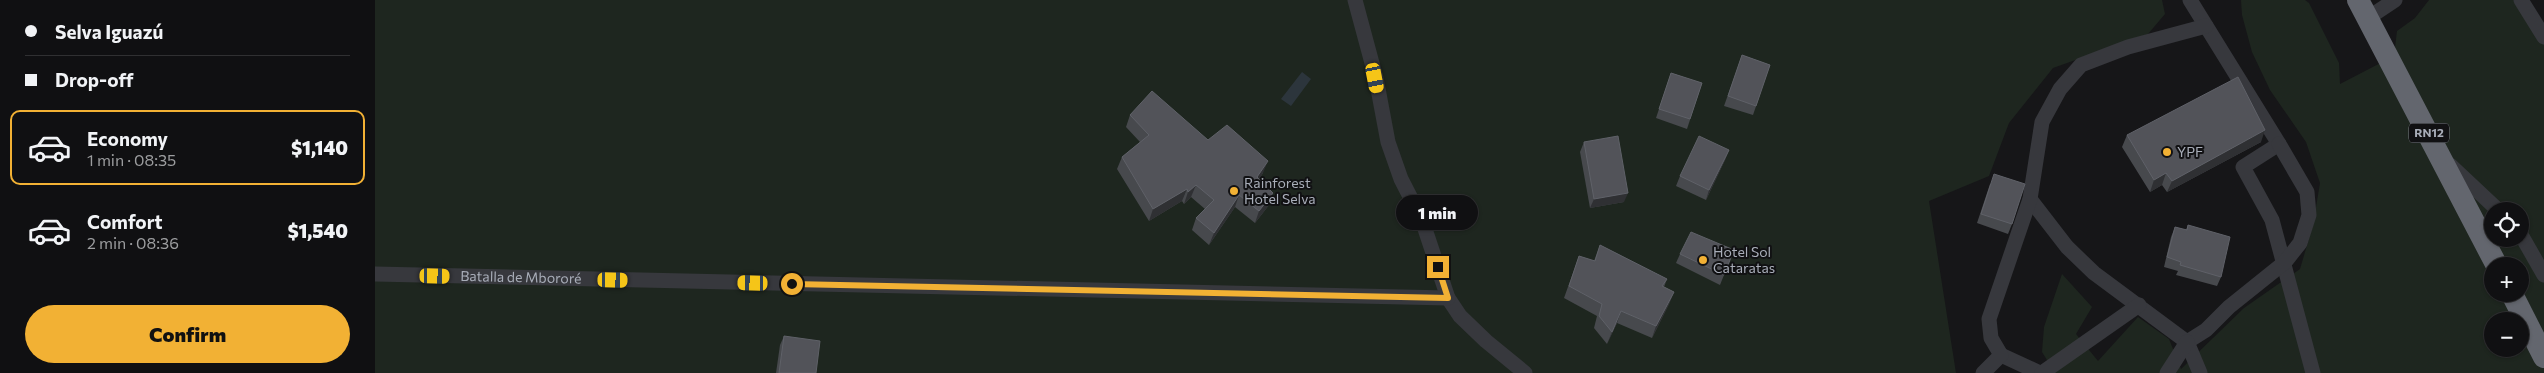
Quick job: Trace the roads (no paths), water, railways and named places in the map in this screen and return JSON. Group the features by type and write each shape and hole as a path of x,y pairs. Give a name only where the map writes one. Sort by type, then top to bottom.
{"highway":[{"name":"RN12","path":"2363,9 2492,257"},
{"path":"2516,302 2544,357"}],"street":[{"path":"1355,0 1375,78 1388,142 1401,179 1422,220 1448,298 1460,316 1525,373"},
{"path":"2167,373 2187,342 2207,330 2229,307 2285,262 2300,242 2309,215 2307,192 2190,0"},
{"path":"2363,9 2395,0"},
{"path":"2521,0 2544,37"},
{"path":"2139,306 2041,373 2001,355 1991,338 1989,318 2031,199 2042,122 2060,90 2081,65 2127,47 2206,26"},
{"path":"2279,144 2243,167 2272,220 2285,262 2312,372"},
{"path":"2442,158 2489,202"},
{"path":"2031,199 2067,247 2094,273 2187,342 2200,373"},
{"path":"2528,247 2544,275"},
{"name":"Batalla de Mbororé","path":"375,274 1448,298"},
{"path":"1983,373 2001,355"}],"place":[{"name":"YPF","path":"2167,152"},
{"name":"Rainforest Hotel Selva","path":"1234,191"},
{"name":"Hotel Sol Cataratas","path":"1703,260"}]}
